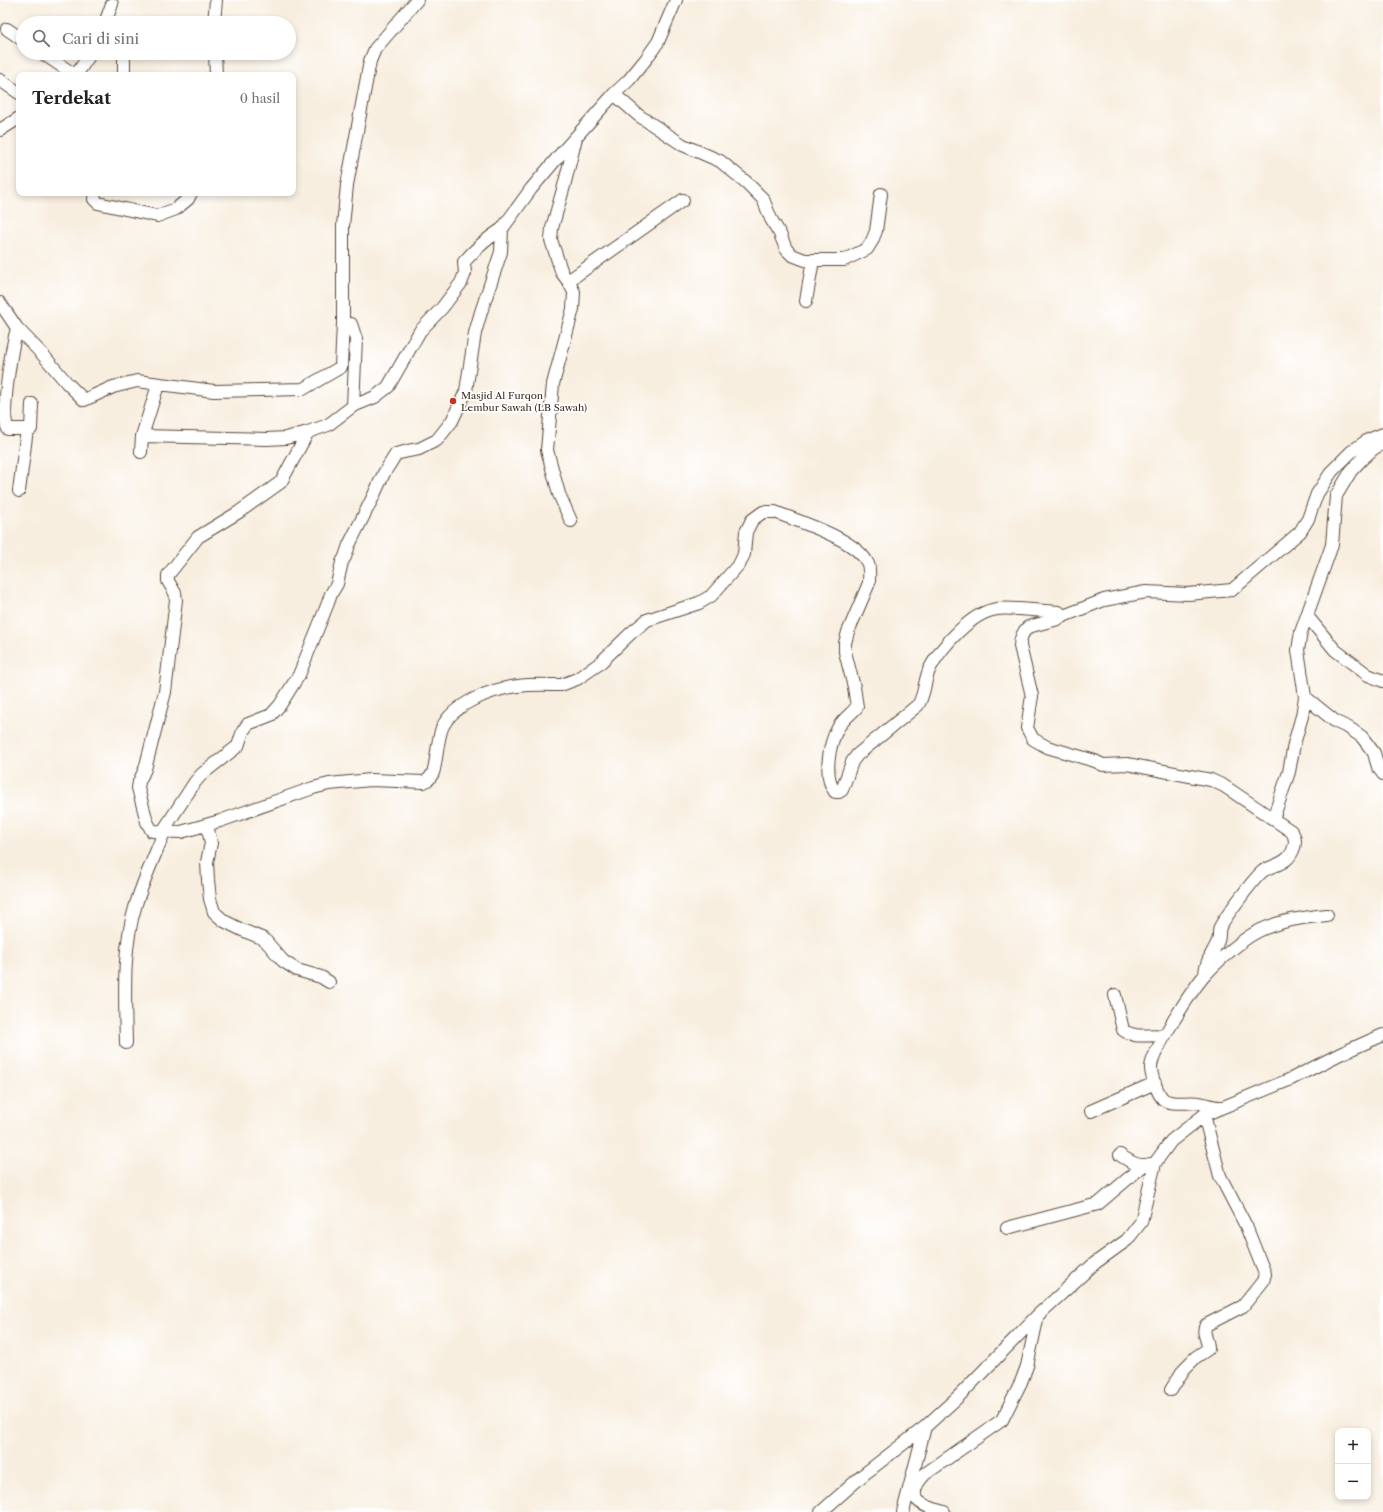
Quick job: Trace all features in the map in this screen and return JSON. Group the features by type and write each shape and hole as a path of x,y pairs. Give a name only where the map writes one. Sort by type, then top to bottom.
{"street":[{"path":"215,16 216,0"},
{"path":"0,303 17,328 84,400 113,387 137,381 158,385 214,391 303,389 341,367 343,324 343,226 345,199 370,61 375,49 417,0"},
{"path":"142,436 259,439 286,438 328,425 352,406 376,397 388,387 420,331 442,308 461,283 465,273 464,262 490,237 502,228 531,189 614,94 637,71 658,42 676,0"},
{"path":"108,16 112,4"},
{"path":"7,29 16,35"},
{"path":"53,60 71,72"},
{"path":"78,72 86,60"},
{"path":"124,60 124,72"},
{"path":"215,60 216,72"},
{"path":"0,80 16,91"},
{"path":"614,94 638,115 683,145 720,161 746,182 763,199 771,220 780,234 786,249 792,255 805,260 844,260 867,248 876,231 881,194"},
{"path":"0,130 16,120"},
{"path":"571,521 559,494 547,450 553,384 573,309 574,292 562,273 551,240 552,228 576,137"},
{"path":"94,196 94,199 98,203 157,216 176,209 190,196"},
{"path":"568,281 683,200"},
{"path":"126,1043 124,974 129,937 136,905 164,831 195,782 202,774 238,746 243,732 248,724 271,715 280,705 295,682 331,594 337,584 342,562 346,557 349,545 374,497 384,473 396,454 408,450 419,449 437,440 452,421 466,392 475,333 501,252 502,228"},
{"path":"806,301 813,260"},
{"path":"343,324 351,324 356,339 352,406"},
{"path":"0,428 5,405 9,365 17,328"},
{"path":"141,452 142,436 158,385"},
{"path":"5,405 6,426 8,429 31,429 32,404"},
{"path":"19,491 27,429"},
{"path":"308,432 281,482 239,512 198,537 168,575 168,581 175,593 176,600 165,692 145,769 139,779 138,788 148,826 152,831 181,832 329,784 371,780 424,782 429,779 432,774 442,728 452,715 465,704 489,693 518,686 561,685 568,683 577,679 599,664 631,633 647,620 705,600 716,592 738,566 744,554 749,525 757,515 763,512 775,512 846,542 863,556 868,565 870,575 869,583 848,632 845,643 845,652 854,687 857,707 838,727 831,741 828,764 830,780 835,792 842,790 852,762 857,755 918,706 921,700 925,679 938,655 946,643 978,615 990,610 1001,608 1059,612 1061,617"},
{"path":"1205,975 1205,967 1219,940 1218,932 1224,921 1254,880 1263,871 1283,862 1292,853 1294,846 1294,835 1287,828 1224,786 1211,780 1127,764 1103,765 1095,761 1047,747 1038,742 1031,736 1027,725 1032,704 1032,696 1020,646 1020,640 1024,631 1028,627 1045,624 1104,600 1146,592 1188,594 1232,590 1300,532 1308,519 1317,494 1332,471 1351,452 1368,440 1383,434"},
{"path":"1273,819 1289,772 1294,744 1302,716 1305,697 1298,650 1307,616 1332,544 1336,496 1351,471 1373,449 1383,443"},
{"path":"1307,616 1335,650 1368,675 1383,681"},
{"path":"1305,697 1336,722 1349,728 1362,737 1374,753 1378,767 1383,774"},
{"path":"207,824 211,843 207,862 208,880 210,899 214,912 224,921 264,939 283,961 297,970 321,977 328,982"},
{"path":"1223,1108 1209,1107 1199,1103 1168,1102 1158,1092 1150,1067 1163,1036 1205,975 1244,940 1276,923 1304,917 1327,915"},
{"path":"1115,995 1123,1030 1137,1037 1163,1036"},
{"path":"1007,1228 1098,1204 1149,1164 1171,1141 1204,1115 1291,1079 1340,1054 1383,1035"},
{"path":"1091,1111 1155,1083"},
{"path":"1171,1390 1184,1369 1196,1357 1208,1350 1204,1331 1206,1325 1243,1306 1263,1281 1265,1274 1246,1226 1220,1176 1204,1115"},
{"path":"1120,1155 1129,1161 1149,1164"},
{"path":"821,1512 863,1475 924,1427 959,1396 1038,1315 1095,1263 1127,1240 1141,1222 1149,1164"},
{"path":"944,1512 922,1505 918,1501 916,1488 920,1480 926,1474 1002,1420 1021,1382 1027,1366 1038,1315"},
{"path":"903,1512 924,1427"}],"place":[{"name":"Masjid Al Furqon Lembur Sawah (LB Sawah)","path":"453,401"}]}
